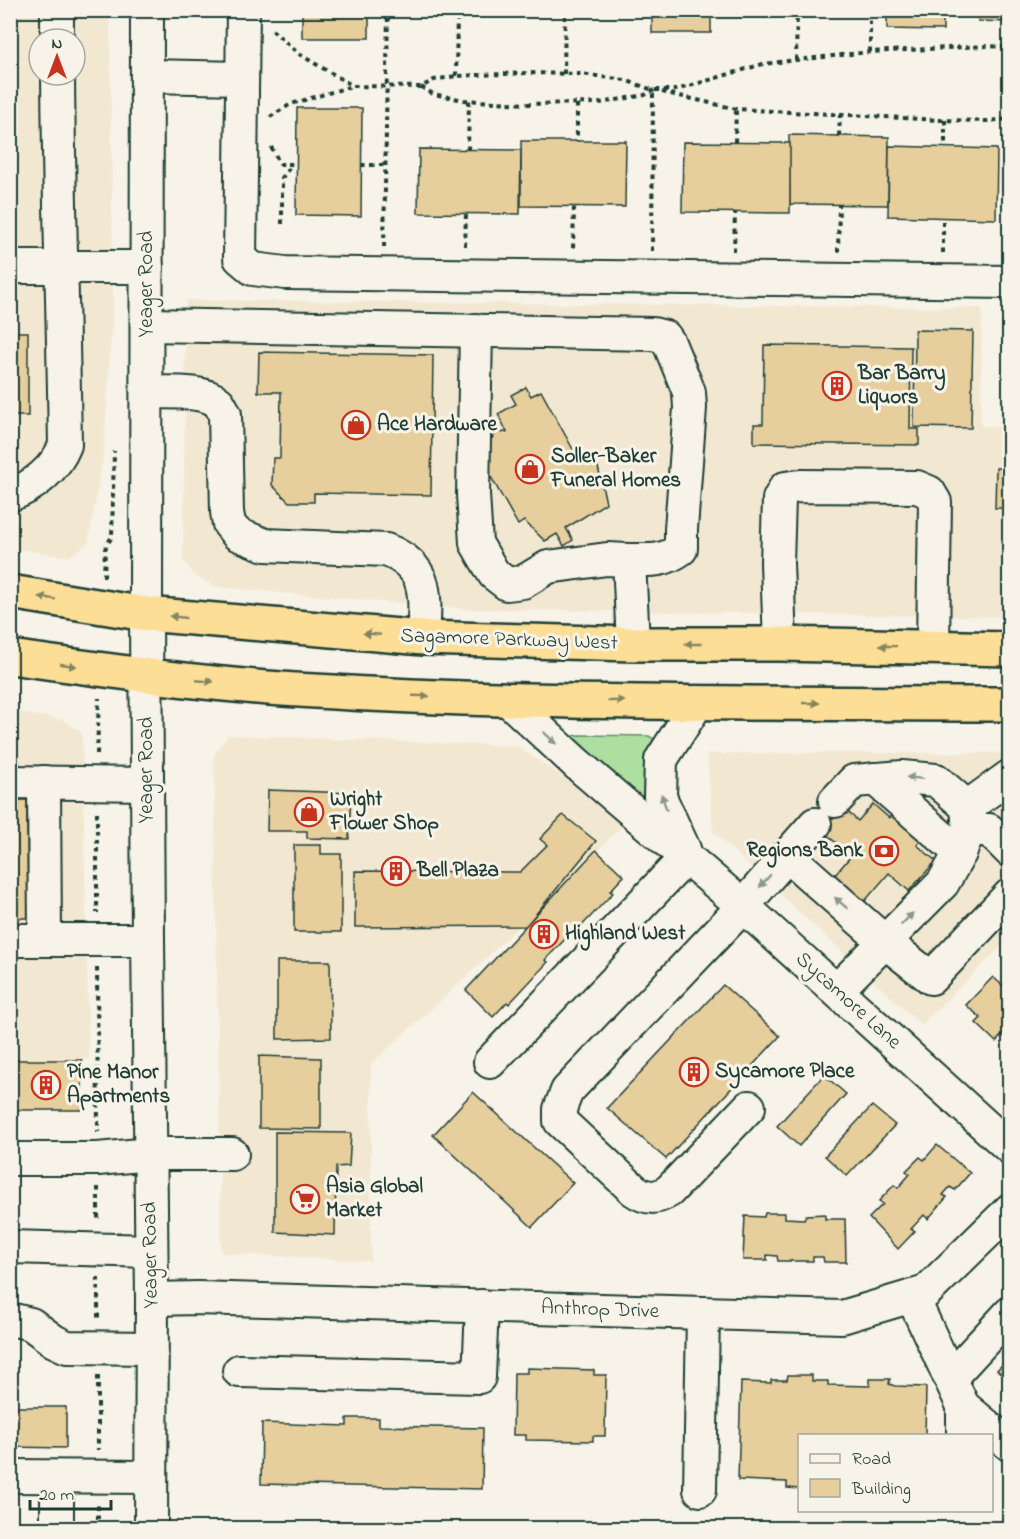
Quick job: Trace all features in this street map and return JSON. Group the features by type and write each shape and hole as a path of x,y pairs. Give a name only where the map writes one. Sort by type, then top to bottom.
{"highway":[{"name":"Sagamore Parkway West","path":"10,592 146,614 423,638 633,644 780,644 1010,649"},
{"path":"10,657 147,676 313,691 507,699 1010,704"}],"street":[{"path":"57,10 57,27"},
{"name":"Yeager Road","path":"147,10 146,614 152,1299 151,1528"},
{"path":"243,17 241,78 250,125 240,258 253,269 285,273 1010,282"},
{"path":"147,76 241,78"},
{"path":"10,495 28,488 55,464 65,445 58,87"},
{"path":"10,267 147,267"},
{"path":"147,325 476,330 653,334 665,337 689,392 690,408 681,549 660,560 607,559 548,567 524,582 507,584 494,574 476,543 473,494 476,330"},
{"path":"147,392 192,393 218,402 225,414 227,512 229,524 237,534 265,545 386,550 409,562 418,573 425,592 423,638"},
{"path":"780,644 777,563 778,499 785,488 800,486 917,487 929,492 935,502 933,647"},
{"path":"629,560 633,644"},
{"name":"Sycamore Lane","path":"507,699 576,763 686,855 1010,1148"},
{"name":"Sycamore Lane","path":"686,855 660,797 661,760 698,702"},
{"path":"837,990 943,883 965,830 1010,776"},
{"path":"836,801 854,781 902,777 936,780 965,830"},
{"path":"875,779 965,830 989,830 1010,851"},
{"path":"10,782 147,783"},
{"path":"44,782 45,939"},
{"path":"748,1107 669,1191 659,1197 645,1197 634,1190 560,1121 560,1109 567,1091 743,906 815,824"},
{"path":"490,1062 686,855"},
{"path":"788,856 885,942 932,978 1010,895"},
{"path":"10,940 148,940"},
{"path":"10,1159 98,1160 150,1154 232,1154"},
{"name":"Anthrop Drive","path":"152,1299 198,1298 842,1317 926,1292 1010,1210"},
{"path":"10,1247 151,1251"},
{"path":"912,1296 959,1406 1010,1445"},
{"path":"239,1371 479,1377 482,1306"},
{"path":"700,1490 703,1313"},
{"path":"959,1406 1010,1313"},
{"path":"10,1319 31,1324 54,1341 67,1347 151,1348"},
{"path":"10,1476 151,1477"},
{"path":"57,1477 57,1528"}],"path":[{"path":"383,274 388,10"},
{"path":"456,76 457,10"},
{"path":"796,60 797,10"},
{"path":"870,10 870,52"},
{"path":"564,74 565,11"},
{"path":"243,17 266,25 299,54 353,86"},
{"path":"282,224 282,178 295,164 280,164 250,125 291,104 353,86 421,87 433,94 469,100 525,104 577,104 645,95 653,90 676,90 763,64 870,52 1010,47"},
{"path":"421,87 434,80 456,76 564,74 625,80 653,90 736,109 945,120 987,121 1010,118"},
{"path":"652,278 653,90"},
{"path":"468,150 469,100"},
{"path":"577,104 577,141"},
{"path":"735,142 736,109"},
{"path":"839,136 840,115"},
{"path":"945,120 945,147"},
{"path":"361,165 385,165"},
{"path":"838,280 839,204"},
{"path":"573,207 573,277"},
{"path":"734,279 735,213"},
{"path":"97,759 99,710"},
{"path":"97,810 97,915"},
{"path":"97,958 98,1140"},
{"path":"98,1182 98,1228"},
{"path":"98,1273 98,1328"},
{"path":"98,1374 98,1452"},
{"path":"98,1502 98,1528"}],"shaded area":[{"path":"10,11 110,11 113,302 104,451 88,543 69,557 11,548"},
{"path":"186,300 982,308 981,426 1009,427 1009,617 466,609 217,587 196,577 183,560"},
{"path":"10,711 63,720 82,733 89,1059 11,1060"},
{"path":"228,735 517,746 629,820 459,984 371,1064 371,1261 221,1253 214,755"},
{"path":"1009,753 1009,939 921,1025 713,832 707,754"}],"green space":[{"path":"579,735 649,736 657,741 646,774 650,810 571,739"}],"building":[{"path":"302,10 369,10 369,38 302,38"},
{"path":"652,10 711,10 711,33 652,33"},
{"path":"887,10 943,10 943,30 887,29"},
{"path":"979,10 1010,10 1010,22 978,21"},
{"path":"297,108 362,108 361,216 296,215"},
{"path":"789,135 889,137 888,205 790,204"},
{"path":"521,141 626,141 625,207 521,206"},
{"path":"683,142 790,143 790,213 682,212"},
{"path":"889,146 997,149 996,219 888,216"},
{"path":"419,149 521,150 520,214 418,213"},
{"path":"915,330 973,331 971,428 914,427"},
{"path":"10,332 28,332 28,416 10,416"},
{"name":"Bar Barry Liquors","path":"764,345 911,347 910,429 919,429 919,445 754,443 754,424 763,424"},
{"name":"Ace Hardware","path":"259,352 433,355 431,495 314,493 314,502 289,502 272,485 273,458 280,458 281,392 258,392"},
{"name":"Soller-Baker Funeral Homes","path":"526,387 531,396 541,391 580,462 596,458 606,503 566,528 573,540 564,546 557,534 545,541 524,521 518,525 491,477 483,481 479,455 496,433 507,432 498,414 516,404 511,395"},
{"path":"996,468 1010,468 1010,508 995,508"},
{"name":"Wright Flower Shop","path":"268,790 351,793 349,839 307,838 307,831 267,831"},
{"name":"Regions Bank","path":"830,796 858,821 873,804 889,818 897,808 927,834 917,845 936,861 909,891 889,873 858,909 828,883 851,856 809,819"},
{"path":"10,800 27,800 28,918 10,918"},
{"name":"Bell Plaza","path":"563,815 596,841 526,926 355,927 355,871 520,872 547,845 540,839"},
{"path":"294,845 321,845 321,854 341,854 341,932 294,932"},
{"name":"Highland West","path":"596,850 624,876 610,891 613,893 573,935 571,933 545,960 548,962 509,1004 507,1002 493,1017 466,990"},
{"path":"277,961 330,961 331,1038 277,1039"},
{"path":"993,977 1010,992 1010,1042 1002,1035 996,1042 976,1023 981,1018 966,1005"},
{"name":"Sycamore Place","path":"723,985 780,1036 666,1159 607,1108"},
{"path":"259,1056 321,1058 321,1129 259,1128"},
{"name":"Pine Manor Apartments","path":"10,1060 82,1060 82,1110 10,1110"},
{"path":"824,1075 846,1094 799,1146 777,1126"},
{"path":"473,1092 573,1183 532,1227 433,1135"},
{"path":"872,1106 895,1125 847,1176 825,1156"},
{"name":"Asia Global Market","path":"275,1132 351,1133 349,1166 336,1167 335,1235 275,1232"},
{"path":"937,1145 970,1173 955,1190 950,1187 943,1195 947,1197 928,1219 924,1215 911,1229 915,1231 898,1249 869,1218 883,1204 879,1201 894,1185 898,1188 910,1174 906,1171 920,1157 924,1160"},
{"path":"765,1213 785,1213 785,1218 804,1219 806,1215 825,1214 825,1219 845,1219 846,1262 824,1262 823,1257 813,1257 813,1261 778,1261 777,1256 767,1255 767,1260 743,1260 745,1216 764,1217"},
{"path":"1010,1357 1010,1381 997,1370"},
{"path":"527,1368 594,1370 594,1375 606,1375 605,1436 593,1436 593,1441 526,1440 526,1435 513,1435 514,1373 527,1373"},
{"path":"788,1375 812,1375 812,1381 828,1381 828,1385 870,1386 870,1379 890,1379 889,1384 895,1386 926,1387 925,1434 798,1434 798,1489 787,1488 787,1482 738,1480 741,1382 771,1383 771,1380 787,1380"},
{"path":"10,1407 66,1407 66,1448 10,1447"},
{"path":"347,1418 379,1418 379,1426 483,1428 482,1489 261,1484 262,1423 347,1426"}],"place":[{"name":"Bar Barry Liquors","path":"837,386"},
{"name":"Ace Hardware","path":"356,425"},
{"name":"Soller-Baker Funeral Homes","path":"530,469"},
{"name":"Wright Flower Shop","path":"309,812"},
{"name":"Regions Bank","path":"884,851"},
{"name":"Bell Plaza","path":"396,871"},
{"name":"Highland West","path":"544,934"},
{"name":"Sycamore Place","path":"694,1072"},
{"name":"Pine Manor Apartments","path":"46,1085"},
{"name":"Asia Global Market","path":"305,1199"}]}
